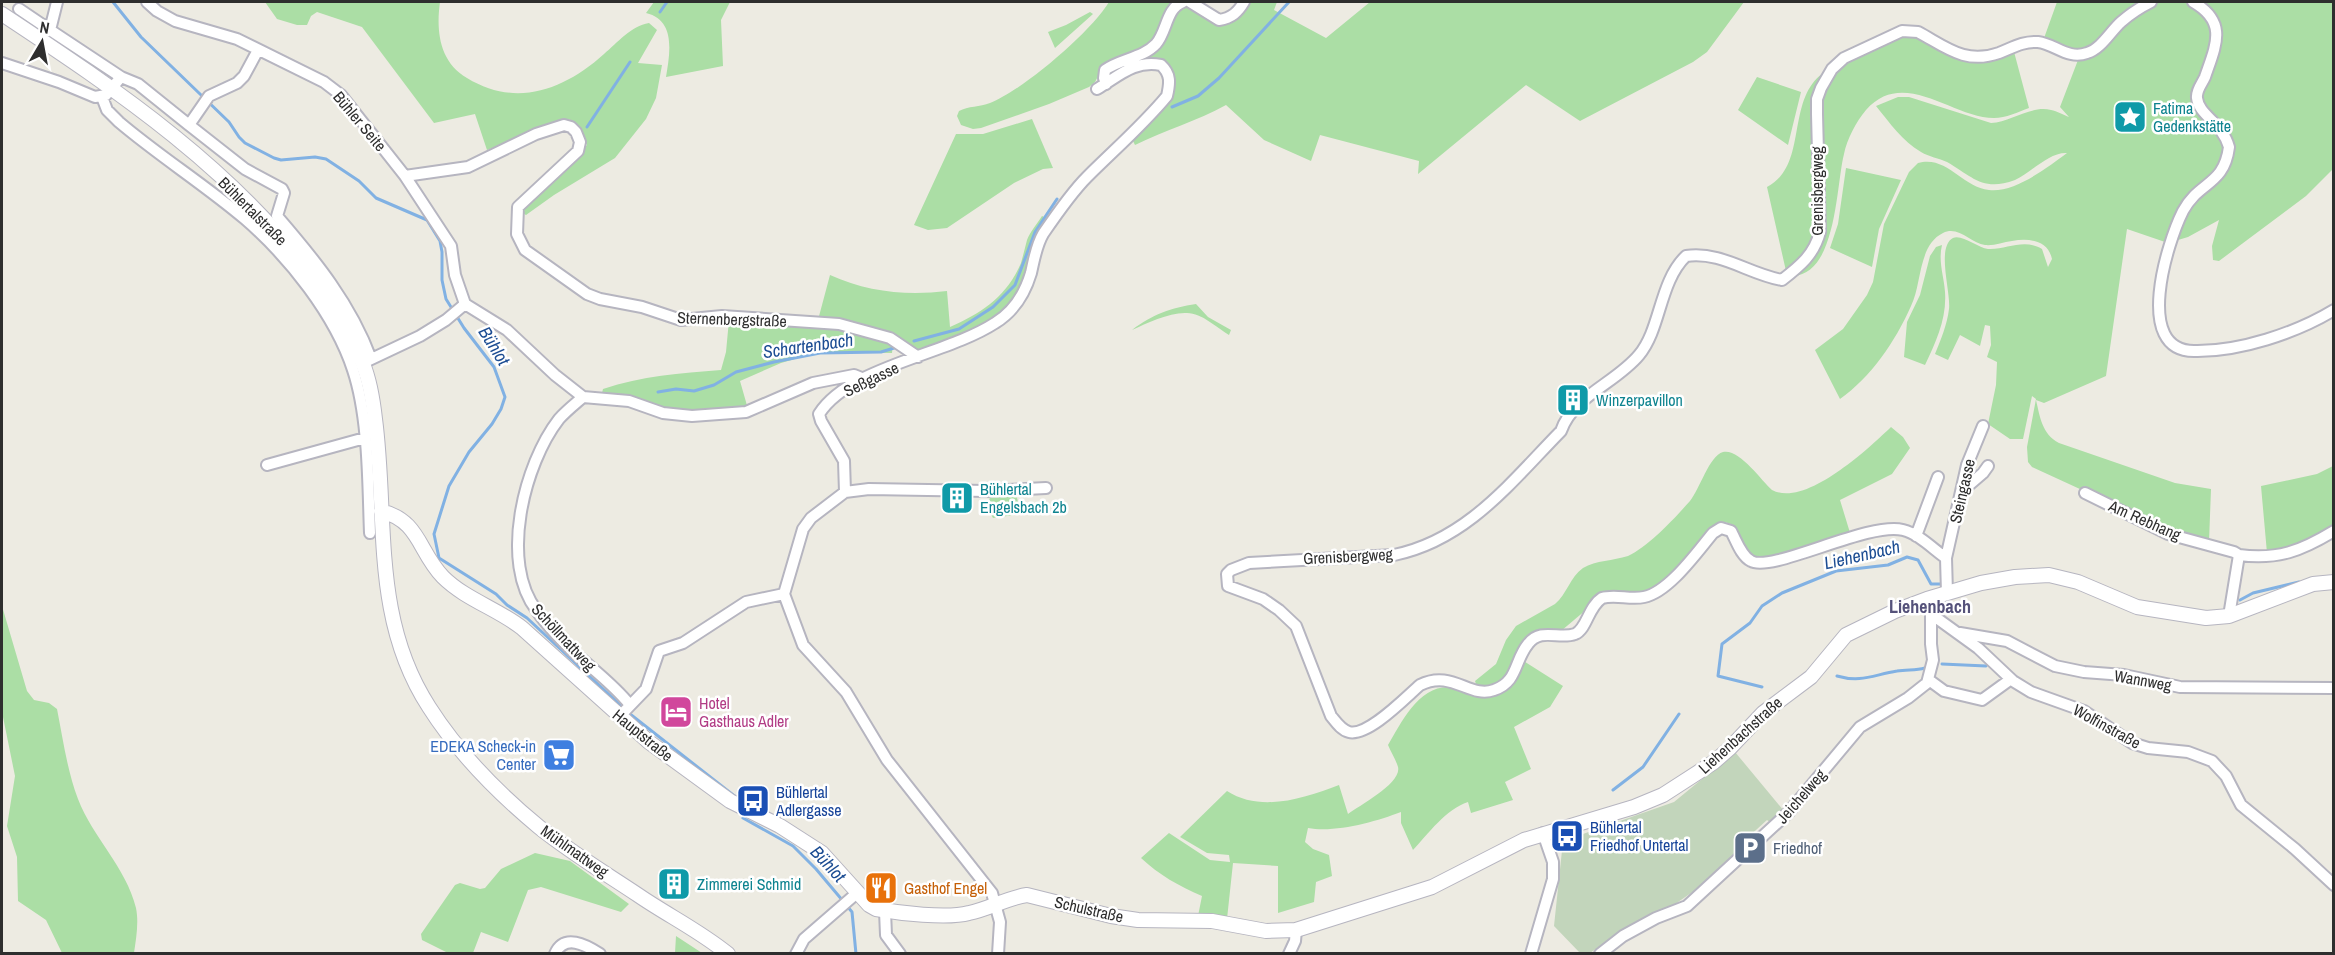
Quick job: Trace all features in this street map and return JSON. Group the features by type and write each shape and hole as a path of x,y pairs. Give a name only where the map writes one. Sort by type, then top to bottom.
{"street":[{"path":"50,30 57,2"},
{"name":"Bühler Seite","path":"147,2 157,11 175,21 237,39 324,82 341,95 405,176 452,246 455,275 462,306"},
{"name":"Seßgasse","path":"845,492 844,461 819,414 832,398 864,379 953,344 988,327 1012,309 1022,296 1041,238 1050,224 1085,179 1167,96 1170,85 1166,69 1161,65 1146,63 1135,66 1102,87 1105,70 1156,44 1169,15 1178,4 1183,2"},
{"path":"1190,2 1220,20 1228,19 1237,13 1244,2"},
{"name":"Grenisbergweg","path":"1946,558 1904,530 1876,530 1800,554 1760,563 1750,561 1739,547 1731,531 1722,528 1713,533 1688,563 1656,593 1645,597 1602,598 1590,609 1583,628 1578,633 1567,635 1546,633 1529,642 1514,675 1502,687 1483,693 1447,680 1427,681 1371,726 1359,732 1349,732 1339,726 1331,716 1296,626 1279,609 1263,599 1233,589 1226,581 1227,574 1231,570 1249,563 1382,556 1413,551 1441,539 1469,522 1493,502 1561,431 1565,417 1597,389 1627,368 1641,353 1672,273 1686,256 1703,254 1723,258 1749,271 1782,279 1803,264 1817,243 1820,232 1817,99 1837,62 1890,36 1910,30 1962,56 1972,58 1986,57 2022,43 2031,42 2042,43 2067,54 2086,54 2102,42 2121,22 2151,2"},
{"path":"2193,2 2210,14 2218,30 2213,56 2197,96 2200,110 2220,127 2229,147 2224,168 2184,209 2169,246 2162,271 2160,292 2162,333 2170,344 2186,351 2219,349 2285,333 2334,310"},
{"path":"19,9 50,30 111,87 138,84 245,168 282,189 284,193 277,216 338,291 361,333 362,363 420,336 446,320 462,306 507,330 545,366 583,397 629,401 654,411 677,415 720,415 758,409 813,383 854,375 864,379"},
{"name":"Bühlertalstraße","path":"2,14 111,87 173,135 239,194 281,237 338,314 362,363 370,390 375,421 384,568 394,626 416,684 442,726"},
{"path":"189,125 209,96 237,83 244,76 258,50"},
{"name":"Bühlertalstraße","path":"2,63 59,82 87,95 111,87"},
{"name":"Bühlertalstraße","path":"111,87 108,110 127,129 244,218 269,241 362,363 370,533"},
{"name":"Sternenbergstraße","path":"405,176 468,167 537,134 564,125 571,128 580,142 578,151 518,207 517,234 525,250 587,294 600,299 642,307 681,320 722,316 839,324 890,338 918,357"},
{"name":"Schöllmattweg","path":"583,397 560,418 536,462 526,490 519,533 518,568 525,593 536,611 576,653 622,695 624,712"},
{"name":"Steingasse","path":"1946,558 1967,465 1983,426"},
{"path":"267,465 365,438"},
{"path":"1962,491 1988,466"},
{"path":"1916,536 1938,477"},
{"path":"998,954 1000,933 992,893 887,760 846,692 803,645 784,594 803,529 811,518 845,492 876,489 987,491 1046,488"},
{"name":"Am Rebhang","path":"2085,493 2168,534 2240,555 2288,554 2334,531"},
{"name":"Hauptstraße","path":"381,511 403,519 444,578 522,628 624,712 649,742 730,801 808,843 822,853 854,896 885,911"},
{"path":"2229,616 2240,555"},
{"path":"1946,558 1947,593"},
{"name":"Liehenbachstraße","path":"1296,930 1432,887 1524,840 1634,807 1663,795 1730,748 1780,698 1811,677 1846,634 1926,599 2015,577 2049,575 2078,582 2138,607 2206,618 2229,616 2313,584 2334,582"},
{"path":"624,712 646,689 659,651 682,643 746,602 784,594"},
{"path":"1926,599 1931,614 1930,644 1933,660 1929,680 1944,691 1982,700 2011,679"},
{"name":"Wolfinstraße","path":"1931,614 1959,633 2011,679 2031,692 2084,711 2132,742 2148,748 2188,752 2212,761 2226,776 2241,805 2295,849 2334,885"},
{"name":"Wannweg","path":"1959,633 2007,641 2055,666 2084,672 2124,675 2180,687 2334,688"},
{"name":"Jeichelweg","path":"1600,954 1623,936 1656,918 1687,906 1789,812 1860,727 1908,698 1929,680"},
{"name":"Mühlmattweg","path":"442,726 493,784 540,828 638,896 728,954"},
{"path":"1531,954 1553,879 1553,862 1543,833"},
{"name":"Schulstraße","path":"885,911 956,916 972,913 1013,897 1028,895 1111,916 1138,920 1199,920 1230,923 1266,931 1296,930"},
{"path":"796,954 804,939 854,896"},
{"path":"885,911 886,935 900,954"},
{"path":"1289,954 1295,941 1296,930"},
{"path":"555,954 563,944 572,942 579,943 600,954"}],"green space":[{"path":"265,2 440,2 439,34 450,63 467,78 485,87 503,92 521,93 539,91 573,77 589,67 630,31 649,23 657,30 638,63 662,65 656,98 646,119 615,158 526,215 521,212 524,206 587,145 569,119 487,150 475,114 434,123 362,27 317,12 311,16 307,25 297,25 277,19"},
{"path":"654,2 730,2 721,20 723,66 666,77 669,58 667,30 656,17 646,13"},
{"path":"1109,2 1177,2 1153,41 1143,50 1102,69 1095,82 1089,87 981,128 973,129 961,125 957,116 959,111 990,103 1020,86 1072,44"},
{"path":"1248,2 1277,2 1274,10 1326,38 1370,2 1744,2 1707,52 1693,62 1580,121 1526,85 1418,174 1419,161 1320,135 1311,161 1264,140 1226,105 1135,145 1131,137 1171,92 1160,60 1146,60 1109,76 1110,70 1147,53 1175,11 1186,3 1217,22"},
{"path":"2057,2 2333,2 2333,169 2306,196 2219,261 2213,260 2212,246 2219,220 2188,237 2168,243 2127,229 2106,376 2044,403 2036,400 2045,430 2059,443 2175,483 2211,489 2209,542 2180,535 2032,467 2028,462 2027,447 2036,399 2032,396 2023,439 2010,439 1988,424 1996,385 1997,362 1987,357 1991,345 1990,326 1985,325 1980,346 1960,335 1948,360 1935,354 1949,309 1945,270 1945,250 1948,243 1957,237 1988,249 2028,244 2042,249 2048,267 2052,259 2042,244 2025,240 1985,245 1954,231 1943,233 1935,239 1925,256 1915,297 1898,333 1872,369 1840,399 1815,350 1843,329 1867,295 1873,282 1884,224 1909,172 1918,163 1938,163 1979,188 1999,190 2031,178 2067,153 2047,159 2015,180 1986,184 1947,162 1914,148 1876,106 1898,97 1909,97 1991,123 2044,109 2069,117 2060,107 2078,60 2043,41"},
{"path":"1090,12 1093,14 1055,48 1048,32"},
{"path":"1911,33 1957,56 2013,48 2029,108 1994,118 1978,116 1912,94 1896,93 1881,98 1862,115 1847,142 1832,226 1826,245 1818,260 1807,271 1793,276 1817,249 1820,99 1841,63 1896,35"},
{"path":"1823,73 1826,74 1817,91 1816,228 1807,255 1786,271 1767,187 1780,177 1788,164 1804,100 1811,85"},
{"path":"1757,77 1801,92 1788,145 1738,110"},
{"path":"1032,119 1053,168 1043,169 1014,183 947,228 928,230 914,225 956,134 983,134"},
{"path":"1846,168 1901,180 1879,229 1872,267 1830,248 1838,224"},
{"path":"1042,216 1048,219 1021,287 1013,302 985,325 918,352 818,320 830,275 858,285 887,291 917,293 947,291 950,327 973,316 1001,294 1015,275 1028,237"},
{"path":"1942,245 1944,311 1937,339 1925,365 1904,357 1907,322 1920,295 1930,256 1936,247"},
{"path":"1196,304 1208,317 1231,330 1229,335 1204,318 1187,313 1166,316 1132,330 1162,312"},
{"path":"729,320 779,327 841,327 893,343 892,353 819,352 781,363 740,381 748,409 674,411 602,393 603,389 647,378 721,370 726,352"},
{"path":"1891,427 1903,437 1910,448 1892,474 1840,500 1851,536 1761,559 1745,551 1733,525 1721,523 1662,585 1642,594 1606,593 1561,631 1542,631 1511,673 1494,687 1477,687 1475,681 1496,664 1506,640 1516,626 1555,604 1583,568 1593,563 1628,556 1653,539 1694,496 1709,466 1718,455 1729,452 1736,455 1772,490 1786,493 1801,491 1835,474"},
{"path":"2333,466 2333,529 2309,542 2267,553 2261,486 2317,474"},
{"path":"1016,494 1021,514 993,518 988,509 990,496"},
{"path":"2,606 27,691 34,700 49,703 57,709 68,766 78,799 131,893 137,919 134,953 62,953 46,920 18,901 17,857 7,826 15,776 2,712"},
{"path":"1522,660 1563,686 1550,707 1514,727 1531,769 1505,782 1513,800 1471,813 1468,802 1460,805 1438,823 1413,850 1401,823 1401,812 1342,828 1308,828 1305,842 1313,849 1329,855 1332,876 1316,882 1314,902 1278,913 1278,866 1233,863 1227,919 1198,916 1202,896 1170,880 1141,858 1169,833 1210,860 1230,862 1229,855 1207,853 1180,837 1227,791 1240,798 1268,802 1312,795 1339,785 1348,814 1394,780 1398,767 1388,745 1405,717 1419,700 1428,693 1448,687 1485,697"},
{"path":"1735,752 1784,811 1772,824 1767,820 1734,850 1734,856 1701,886 1668,909 1628,927 1590,953 1580,953 1554,926 1563,841 1674,802"},
{"path":"535,853 570,861 629,904 621,912 541,887 528,890 508,942 481,932 473,953 448,953 422,940 421,934 455,885 460,883 480,889 485,888 501,869"},
{"path":"676,936 702,953 675,953"}],"waterway":[{"name":"Bühlot","path":"113,2 141,37 229,122 245,143 281,160 315,157 326,159 359,181 376,198 427,220 440,241 442,280 446,299 464,328 494,367 505,397 492,424 469,452 449,486 434,534 439,558 496,594 507,605 527,618 630,714 737,798"},
{"path":"660,12 667,2"},
{"name":"Schartenbach","path":"1172,107 1198,96 1219,78 1289,2"},
{"path":"587,127 630,62"},
{"name":"Schartenbach","path":"914,341 959,329 993,307 1015,285 1035,232 1057,199"},
{"name":"Schartenbach","path":"658,392 676,389 694,391 714,385 736,372 820,353 881,352 894,348"},
{"name":"Liehenbach","path":"1762,687 1718,676 1722,644 1750,623 1762,606 1782,593 1836,571 1888,565 1907,557 1918,560 1931,584 1942,584"},
{"name":"Liehenbach","path":"2240,600 2253,593 2299,582"},
{"path":"1942,664 1986,666"},
{"path":"1837,676 1860,679 1925,668"},
{"name":"Liehenbach","path":"1613,790 1643,767 1679,714"},
{"name":"Bühlot","path":"743,818 793,846 843,901"},
{"name":"Bühlot","path":"847,906 852,912 856,954"}],"place":[{"name":"Fatima Gedenkstätte","path":"2130,117"},
{"name":"Winzerpavillon","path":"1573,400"},
{"name":"Bühlertal Engelsbach 2b","path":"957,498"},
{"name":"Hotel Gasthaus Adler","path":"676,712"},
{"name":"EDEKA Scheck-in Center","path":"559,755"},
{"name":"Bühlertal Adlergasse","path":"753,801"},
{"name":"Bühlertal Friedhof Untertal","path":"1567,836"},
{"name":"Friedhof","path":"1750,848"},
{"name":"Zimmerei Schmid","path":"674,884"},
{"name":"Gasthof Engel","path":"881,888"}],"district":[{"name":"Liehenbach","path":"1930,607"}]}
